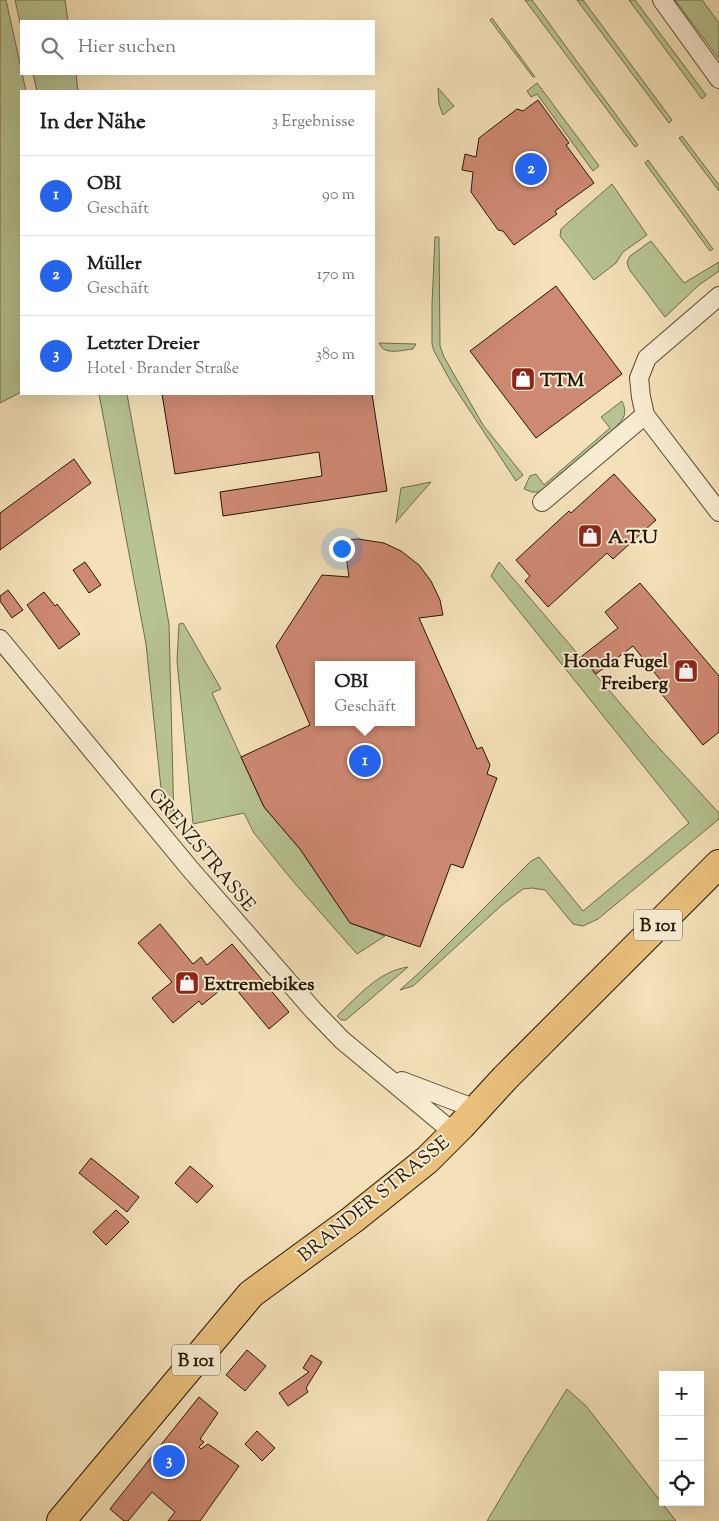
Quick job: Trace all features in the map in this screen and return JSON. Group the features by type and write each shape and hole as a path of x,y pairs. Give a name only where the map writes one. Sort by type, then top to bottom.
{"main road":[{"name":"BRANDER STRASSE","path":"61,1521 251,1294 352,1220 427,1160 505,1078 719,864"}],"street":[{"path":"662,0 719,79"},
{"path":"716,501 646,415 641,397 639,378 647,358 719,296"},
{"path":"542,502 646,415"},
{"name":"GRENZSTRASSE","path":"0,639 191,870 314,1011 342,1040 454,1132"},
{"name":"GRENZSTRASSE","path":"385,1075 476,1109"}],"green space":[{"path":"0,0 6,0 20,64 20,75 22,75 26,90 20,90 20,393 0,403"},
{"path":"15,0 65,0 68,20 20,20 20,22"},
{"path":"525,0 532,0 638,145 635,147"},
{"path":"577,0 583,0 672,120 669,123"},
{"path":"629,0 635,0 706,95 702,99"},
{"path":"675,0 702,0 719,23 719,59"},
{"path":"492,18 535,77 533,77 490,20"},
{"path":"33,75 76,75 78,90 37,90"},
{"path":"537,83 599,166 593,171 537,94 531,97 527,91"},
{"path":"438,88 454,106 443,115 439,104"},
{"path":"682,136 719,185 719,191 679,138"},
{"path":"648,160 713,249 710,251 645,163"},
{"path":"612,184 647,235 623,252 616,263 594,280 560,236 561,229"},
{"path":"435,237 439,237 440,346 444,357 483,425 523,475 516,481 451,382 434,351 432,344 432,305"},
{"path":"651,241 684,283 719,262 719,271 699,285 665,317 629,269 627,262 630,256"},
{"path":"379,343 416,344 413,349 389,351 381,347"},
{"path":"99,395 127,395 169,624 174,822 167,815 162,798 146,644"},
{"path":"622,401 625,410 624,416 600,442 542,492 532,492 524,489 530,476 536,474 544,485 610,428 601,417"},
{"path":"431,482 396,522 401,488"},
{"path":"499,562 649,737 719,813 719,819 598,919 583,926 573,924 545,890 523,889 502,905 413,986 400,990 531,861 539,857 583,911 689,823 491,576"},
{"path":"183,623 221,689 212,693 264,807 300,849 350,923 385,936 357,954 292,880 254,833 244,813 193,824 177,661 179,624"},
{"path":"408,967 346,1020 341,1020 337,1016 378,979 397,969"},
{"path":"567,1389 586,1406 659,1499 659,1506 664,1506 676,1521 487,1521"}],"building":[{"path":"538,100 569,143 566,145 594,183 555,211 557,214 514,245 503,231 498,230 471,192 473,172 462,170 465,154 476,157 479,138 517,109 523,111"},
{"path":"556,286 622,374 536,438 470,351"},
{"path":"162,395 372,395 387,491 223,516 220,492 322,476 319,452 175,474"},
{"path":"74,459 91,483 0,550 0,513"},
{"name":"A.T.U","path":"614,474 656,520 613,559 607,553 548,607 525,581 530,576 516,560 569,511 571,513"},
{"path":"358,539 384,543 401,551 419,565 431,581 440,600 443,615 419,618 477,749 482,747 490,765 487,774 497,778 463,868 451,864 420,947 350,923 300,849 264,807 241,757 310,725 276,646 322,575 349,577 344,540"},
{"path":"85,562 101,585 89,593 73,570"},
{"name":"Honda Fugel Freiberg","path":"640,583 719,676 719,732 703,745 656,687 662,682 633,646 596,674 582,656 618,628 605,612"},
{"path":"8,590 23,610 12,618 0,601 0,596"},
{"path":"44,592 55,606 57,604 80,634 59,649 27,605"},
{"path":"160,924 193,964 201,957 207,965 232,944 289,1012 269,1029 230,982 202,1005 199,1001 173,1023 152,998 172,982 138,943"},
{"path":"91,1158 139,1197 127,1212 79,1173"},
{"path":"190,1166 213,1186 197,1203 175,1183"},
{"path":"116,1210 129,1222 106,1245 93,1232"},
{"path":"247,1350 266,1366 245,1391 226,1375"},
{"path":"311,1355 322,1362 306,1388 308,1392 288,1406 279,1393 309,1372 303,1368"},
{"path":"199,1397 218,1413 200,1439 204,1442 199,1447 201,1449 208,1444 239,1466 200,1521 168,1521 175,1512 152,1492 128,1521 124,1521 110,1509"},
{"path":"257,1431 275,1448 262,1461 245,1444"}],"place":[{"name":"Müller","path":"531,169"},
{"name":"TTM","path":"523,379"},
{"name":"A.T.U","path":"590,536"},
{"name":"Honda Fugel Freiberg","path":"686,671"},
{"name":"OBI","path":"365,761"},
{"name":"Extremebikes","path":"187,983"},
{"name":"Letzter Dreier","path":"169,1461"}]}
